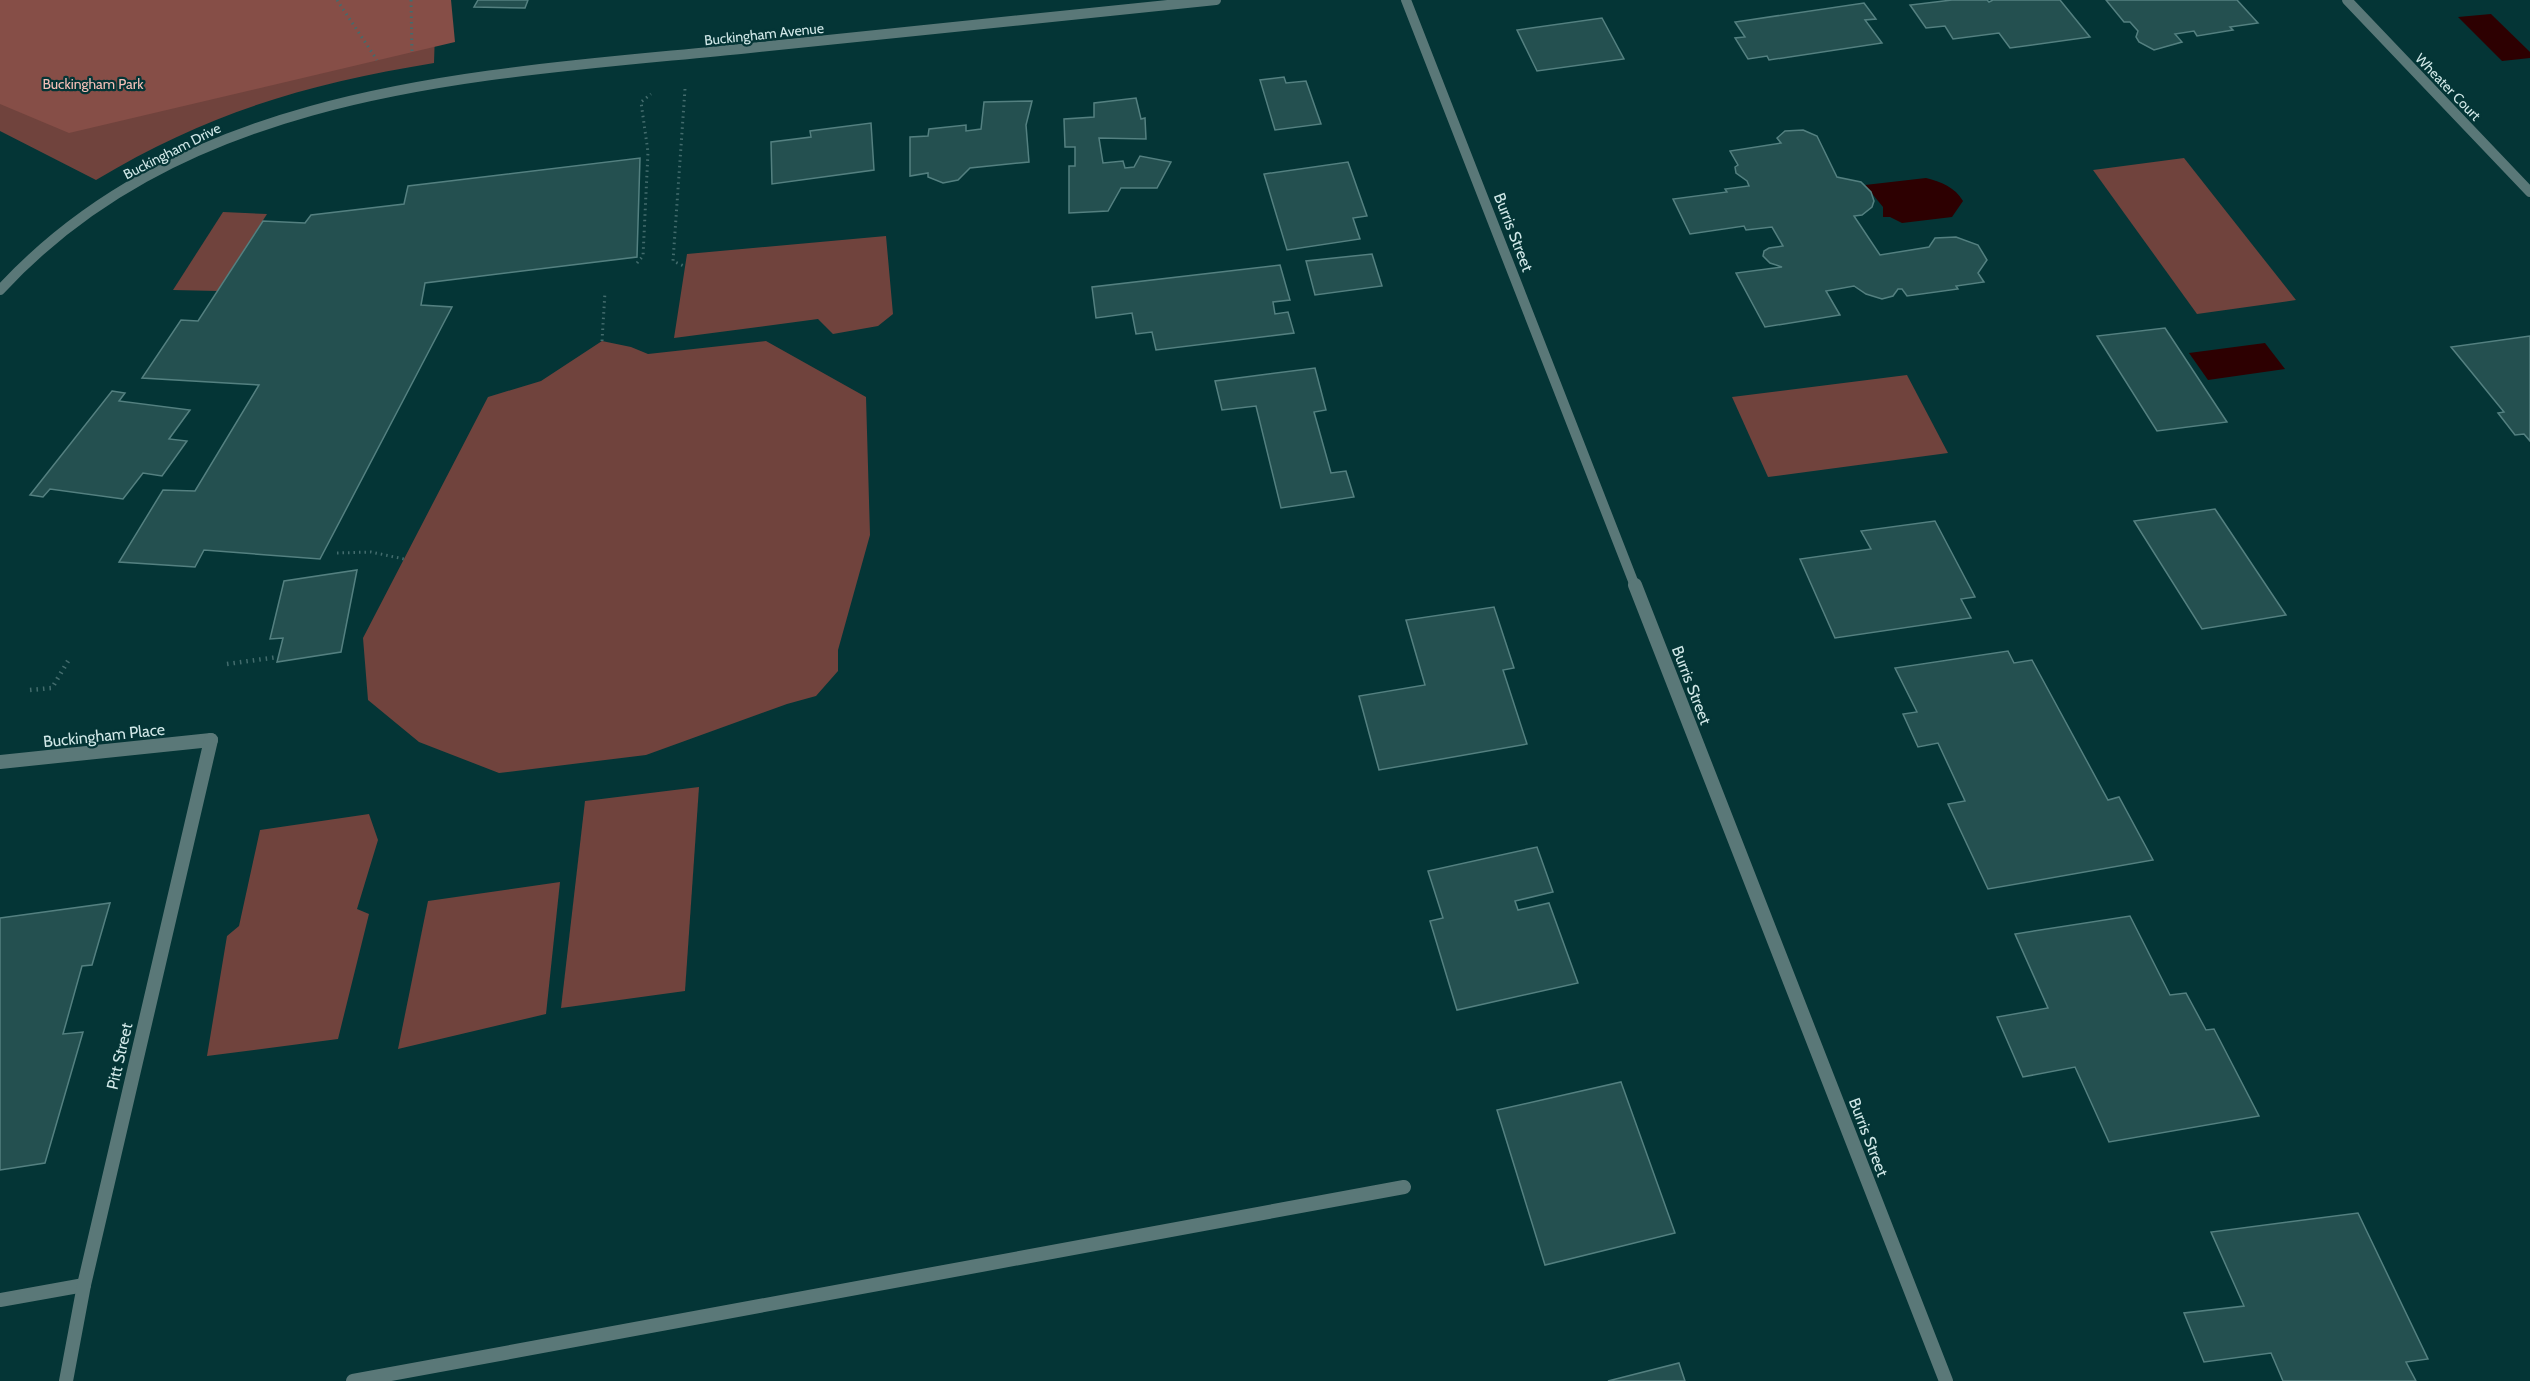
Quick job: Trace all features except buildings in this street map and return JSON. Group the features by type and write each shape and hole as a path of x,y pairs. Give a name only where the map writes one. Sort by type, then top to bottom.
{"street":[{"name":"Buckingham Avenue","path":"316,108 413,87 562,68 1216,0"},
{"name":"Burris Street","path":"1406,0 1946,1381"},
{"name":"Wheater Court","path":"2347,0 2530,192"},
{"name":"Buckingham Drive","path":"0,290 43,248 90,212 145,177 195,151 254,127 316,108"},
{"name":"Buckingham Place","path":"0,762 211,740"},
{"name":"Pitt Street","path":"66,1381 84,1285 211,740"},
{"path":"353,1381 1404,1188"},
{"path":"0,1300 84,1285"}],"path":[{"path":"338,0 377,61"},
{"path":"411,0 413,87"},
{"path":"685,85 673,261 686,267"},
{"path":"637,263 643,256 648,152 641,102 658,88"},
{"path":"602,341 605,292"},
{"path":"337,553 352,550 388,554 404,559"},
{"path":"227,664 279,657"},
{"path":"30,690 52,688 68,661"}],"green space":[{"name":"Buckingham Park","path":"0,0 436,0 434,63 343,81 259,104 178,136 96,180 0,131"},
{"name":"Buckingham Park","path":"0,0 451,0 455,42 69,133 0,104"},
{"path":"2184,158 2296,300 2197,314 2093,170"},
{"path":"223,212 267,214 218,291 173,290"},
{"path":"886,236 893,314 878,326 833,334 818,319 674,338 687,254"},
{"path":"602,341 631,347 648,354 766,341 866,397 870,535 838,650 838,671 816,696 787,704 646,755 499,773 419,742 368,700 363,638 488,397 541,381"},
{"path":"1907,375 1948,453 1768,477 1732,397"},
{"path":"699,787 685,991 561,1008 585,801"},
{"path":"369,814 378,840 357,909 369,914 338,1039 207,1056 227,936 239,926 260,830"},
{"path":"560,882 546,1014 398,1049 428,901"}],"shaded area":[{"path":"2491,14 2530,52 2530,58 2502,61 2458,17"},
{"path":"1926,178 1947,186 1963,201 1952,217 1902,223 1890,217 1883,217 1883,207 1865,185"},
{"path":"2265,343 2285,369 2208,380 2189,353"}]}
